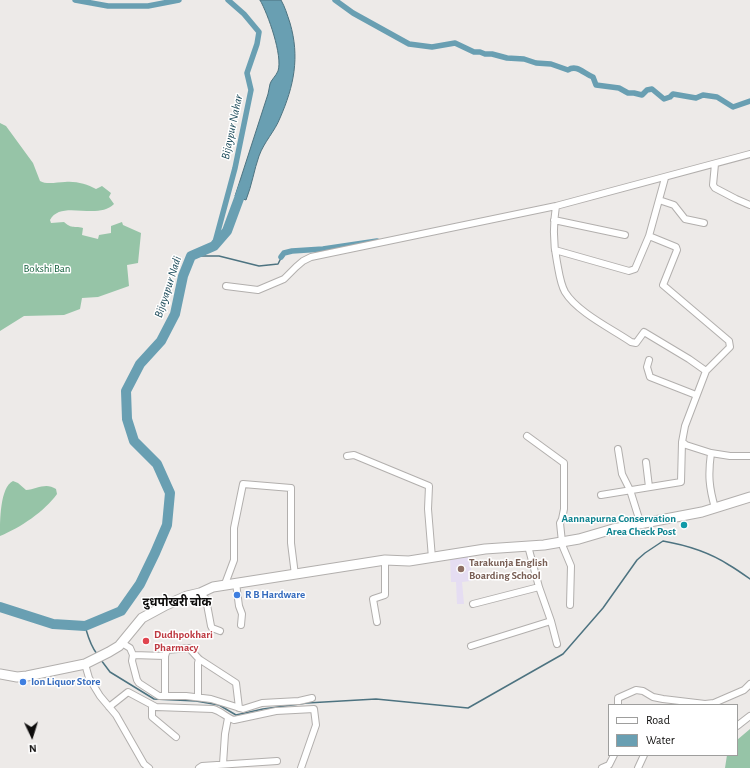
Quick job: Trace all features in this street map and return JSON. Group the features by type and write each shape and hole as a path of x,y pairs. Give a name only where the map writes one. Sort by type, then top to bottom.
{"main road":[{"path":"0,674 17,677 27,676 85,664 109,652 122,643 142,618 187,596 225,584 295,575 385,560 409,561 485,549 544,545 563,542 613,530 678,518 750,497"}],"street":[{"path":"226,286 258,290 284,280 296,266 311,257 556,206 750,154"},
{"path":"715,164 714,188 750,205"},
{"path":"554,250 629,271 635,269 649,236 665,178"},
{"path":"659,200 674,205 685,219 704,223"},
{"path":"556,206 554,220 554,250 562,285 565,293 573,302 582,310 631,342 636,343 644,332 706,371"},
{"path":"554,220 625,235"},
{"path":"601,495 681,482 682,442 685,426 696,395 706,371 730,347 730,341 663,285 677,248 649,236"},
{"path":"649,360 647,367 650,377 696,395"},
{"path":"527,436 564,464 564,509 560,523 563,547 571,566 570,605"},
{"path":"682,442 686,445 711,453 730,456 750,456"},
{"path":"618,449 622,474 630,490 641,525"},
{"path":"711,453 708,469 715,508"},
{"path":"350,456 430,486 428,509 432,558"},
{"path":"646,462 649,487"},
{"path":"225,584 234,560 234,528 243,484 291,488 291,543 295,575"},
{"path":"528,546 557,644"},
{"path":"377,622 373,599 385,595 385,560"},
{"path":"236,583 239,606 242,614 241,625"},
{"path":"473,604 539,587"},
{"path":"200,593 206,599 212,628 220,631"},
{"path":"472,646 551,621"},
{"path":"122,643 130,648 133,655 132,661 137,680 154,694 211,699 243,709 262,703 298,701 312,698"},
{"path":"165,696 165,656 167,650 189,648 199,659 236,683 239,708"},
{"path":"133,655 165,656"},
{"path":"198,697 199,659"},
{"path":"85,664 89,678 100,696 116,715 144,764 149,768"},
{"path":"618,704 618,698 636,690 643,691 653,697 663,699 705,704 714,703 744,690 750,684"},
{"path":"109,707 128,692 152,706 217,710 228,718 240,720 276,711 314,709 316,725 301,768"},
{"path":"152,706 152,717 176,737"},
{"path":"738,725 750,716"},
{"path":"223,764 225,734 228,718"},
{"path":"602,768 608,765 613,756"},
{"path":"638,768 644,756"},
{"path":"199,768 202,766 223,764 277,761"}],"shaded area":[{"name":"Tarakunja English Boarding School","path":"471,556 471,581 462,582 464,604 457,604 456,582 451,582 450,557"}],"green space":[{"name":"Bokshi Ban","path":"0,123 6,126 33,163 40,181 49,183 77,182 96,189 102,186 111,193 109,197 114,204 107,209 98,211 62,211 55,214 50,220 51,223 64,222 72,227 83,228 82,235 98,239 99,235 111,233 111,226 122,222 123,225 141,233 138,263 127,265 129,286 98,297 82,298 80,309 64,315 24,316 0,331"},
{"path":"13,481 18,483 26,490 49,486 56,489 57,494 39,513 16,528 0,536 3,497 5,490"},
{"path":"750,729 750,768 725,768 727,756 738,756 738,739"}],"water":[{"path":"260,0 281,0 284,5 293,36 295,60 292,83 285,106 278,123 259,156 246,200 235,196 271,81 278,71 279,64 274,35"}],"waterway":[{"name":"Bijaypur Nahar","path":"75,0 108,6 148,6 179,0"},
{"name":"Bijaypur Nahar","path":"214,246 235,168 251,90 247,73 257,44 259,32 244,14 228,0"},
{"path":"335,0 353,13 409,44 432,47 455,43 474,52 492,54 507,58 524,59 536,63 551,64 568,70 574,68 593,77 596,85 619,88 628,93 642,95 647,90 652,89 664,99 673,94 696,98 703,95 717,97 733,107 750,101"},
{"name":"Bijayapur Nadi","path":"0,607 53,624 85,626 121,611 140,584 167,525 170,493 157,464 134,441 127,419 126,391 140,364 161,341 175,314 183,276 191,256 214,246 227,231 244,185"},
{"path":"281,257 284,253 292,251 323,249 377,241"},
{"path":"191,256 219,256 259,266 278,264 281,258"},
{"path":"101,660 110,672 154,699 196,701 219,705 236,715 263,709 307,703 376,699 468,708 563,654 603,608 637,560 663,541 689,547 705,553 721,560 750,579"},
{"path":"85,626 88,637 97,654"}],"place":[{"name":"Aannapurna Conservation Area Check Post","path":"684,525"},
{"name":"Tarakunja English Boarding School","path":"461,569"},
{"name":"R B Hardware","path":"237,595"},
{"name":"Dudhpokhari Pharmacy","path":"146,641"},
{"name":"Ion Liquor Store","path":"23,682"}],"district":[{"name":"दुधपोखरी चोक","path":"177,602"}]}
